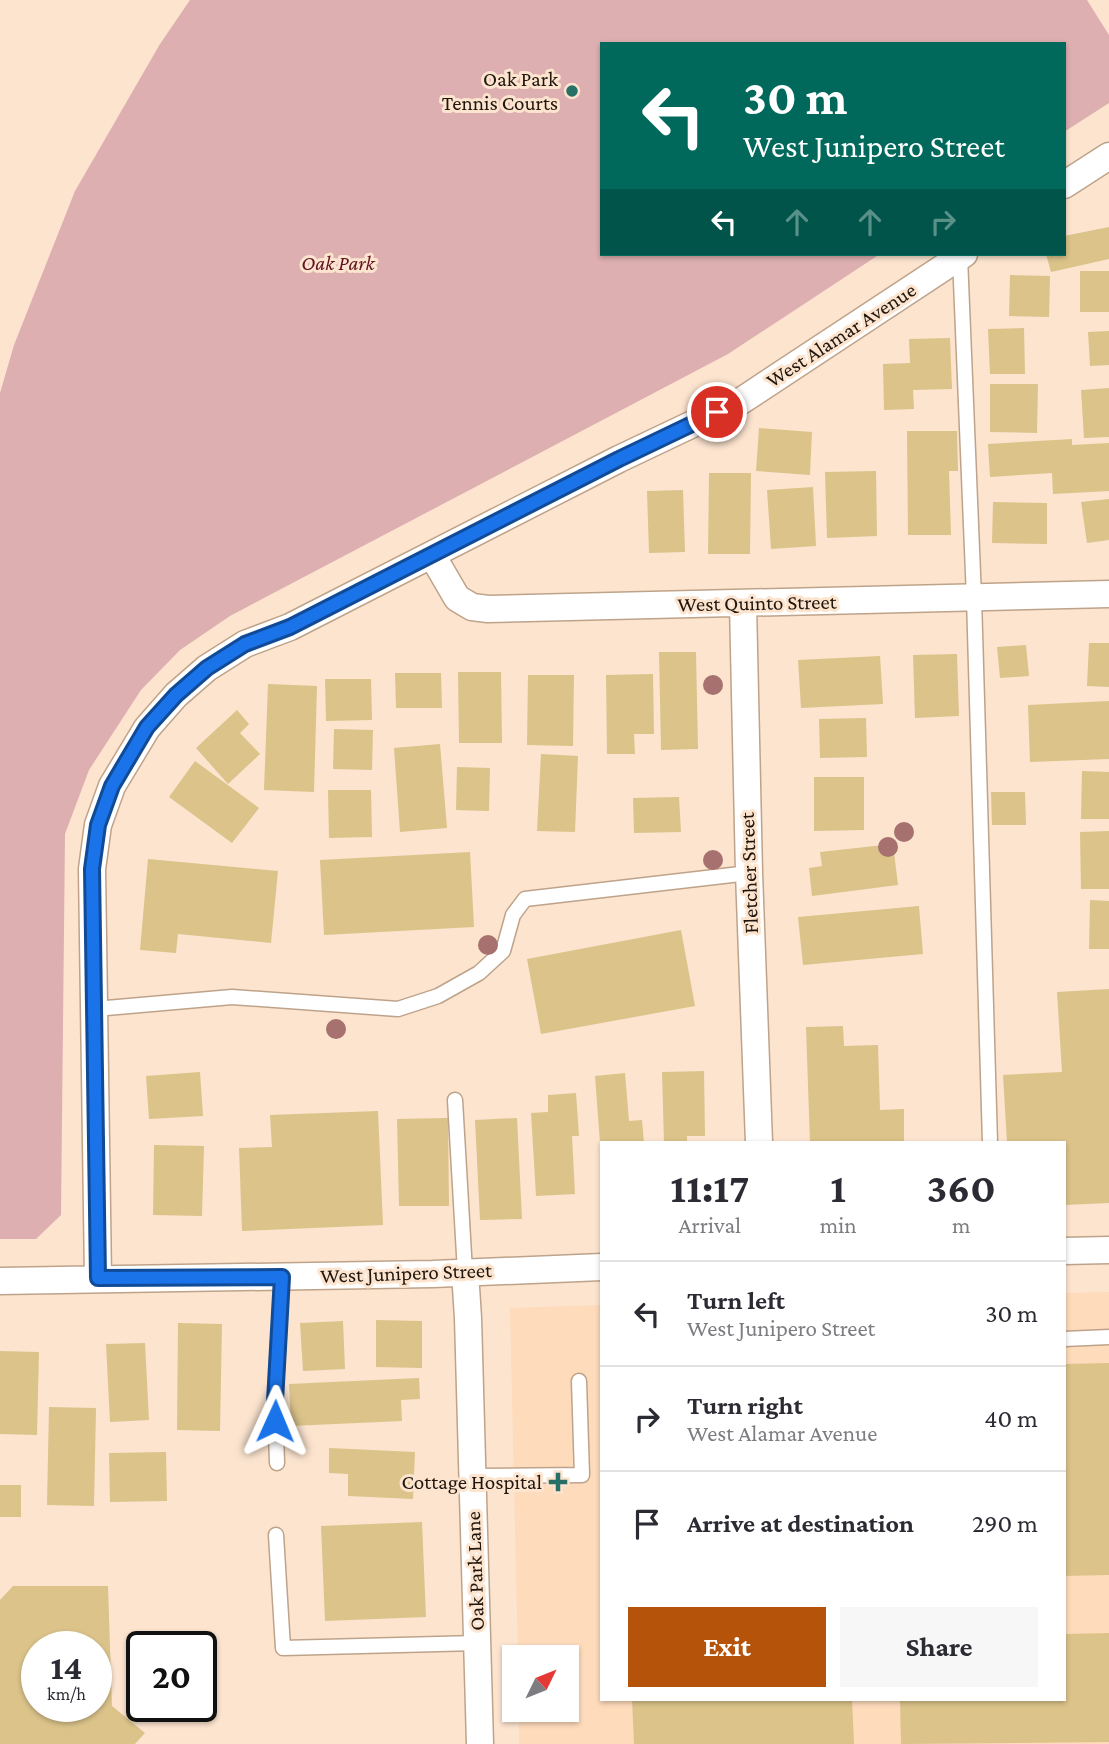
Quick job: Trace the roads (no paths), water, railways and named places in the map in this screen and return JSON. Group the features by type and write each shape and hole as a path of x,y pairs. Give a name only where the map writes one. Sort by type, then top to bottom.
{"street":[{"path":"1066,184 1109,156"},
{"name":"West Alamar Avenue","path":"98,1278 92,869 98,825 112,786 147,727 176,695 207,668 245,644 290,627 619,459 741,401 960,256"},
{"name":"West Quinto Street","path":"432,555 457,598 472,607 488,609 1109,594"},
{"name":"Fletcher Street","path":"743,604 759,1141"},
{"path":"1066,1251 1109,1250"},
{"name":"West Junipero Street","path":"0,1281 282,1277 600,1266"},
{"name":"Oak Park Lane","path":"465,1272 480,1744"}],"lane":[{"path":"962,256 990,1141"},
{"path":"94,1009 232,997 398,1009 438,996 479,973 503,951 513,915 525,899 749,873"},
{"path":"455,1100 465,1272"},
{"path":"277,1463 275,1401 282,1277"},
{"path":"1066,1339 1109,1337"},
{"path":"472,1476 582,1475 579,1381"},
{"path":"276,1535 283,1648 477,1643"}],"place":[{"name":"Oak Park Tennis Courts","path":"572,91"},
{"name":"Cottage Hospital","path":"558,1482"}],"park label":[{"name":"Oak Park","path":"338,263"}]}
